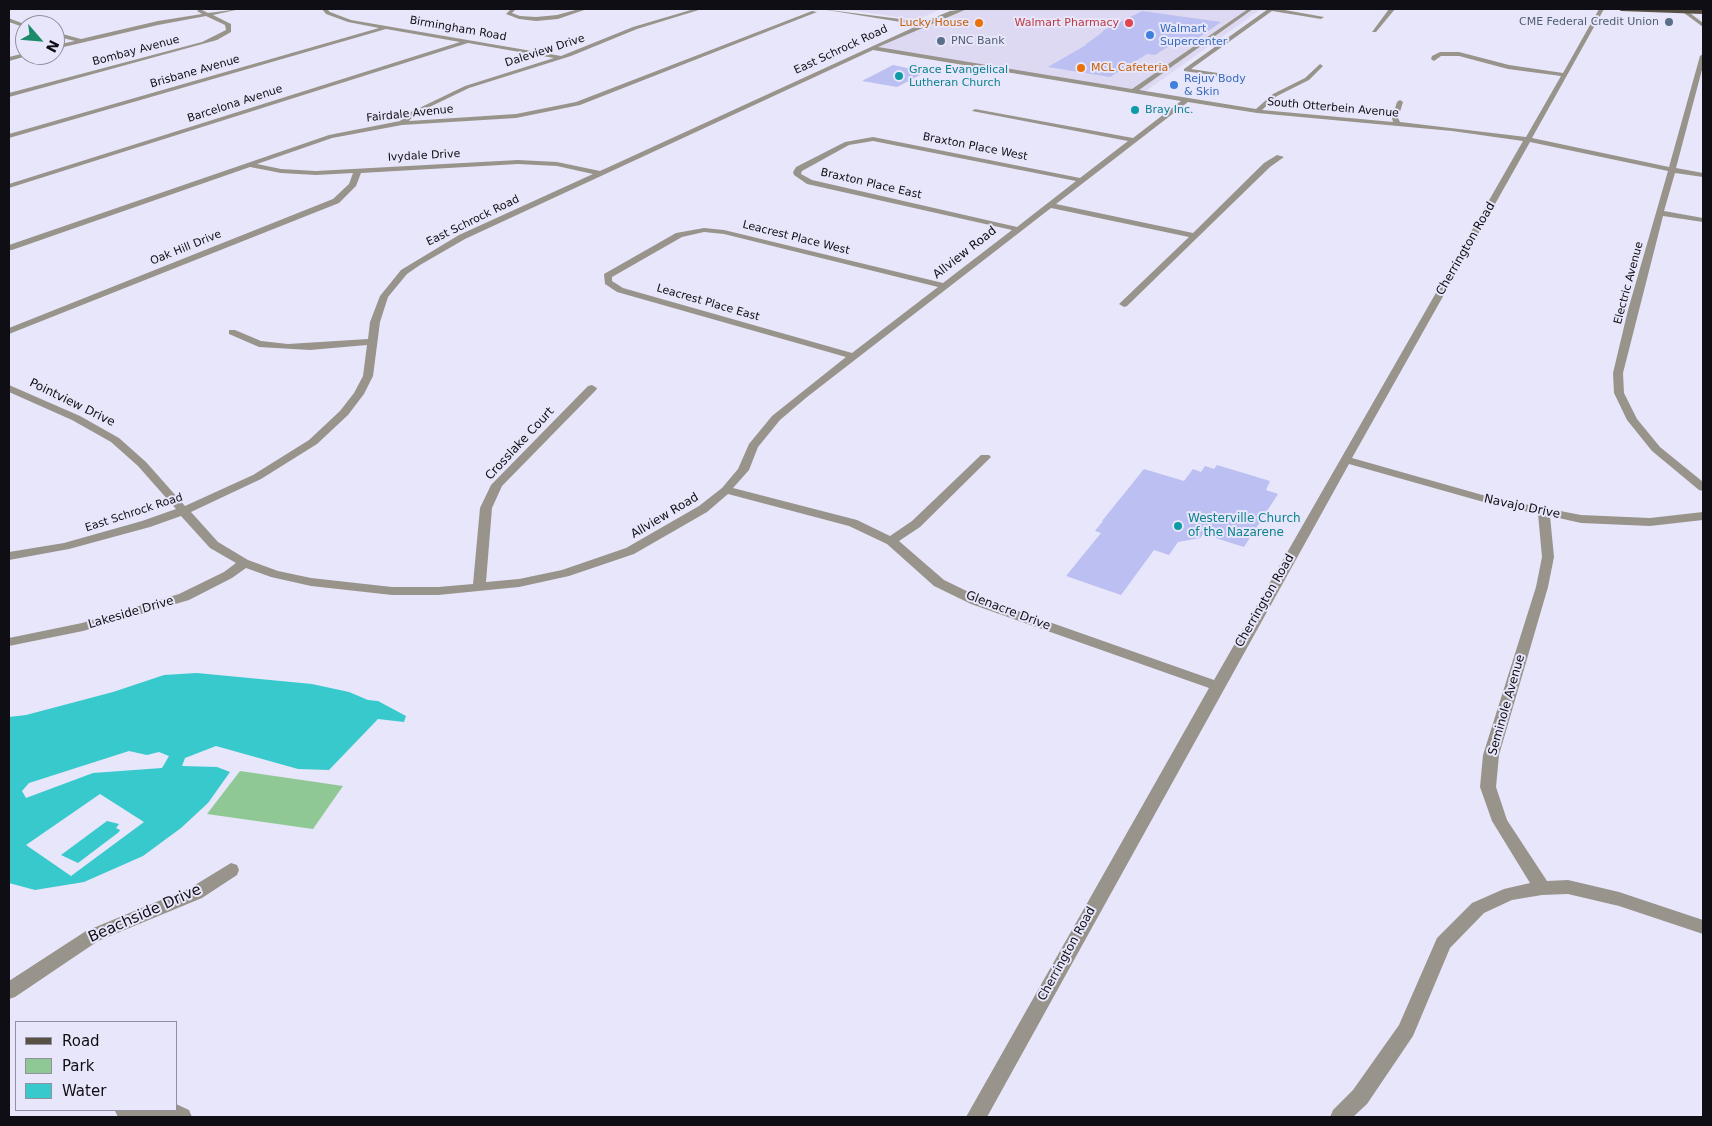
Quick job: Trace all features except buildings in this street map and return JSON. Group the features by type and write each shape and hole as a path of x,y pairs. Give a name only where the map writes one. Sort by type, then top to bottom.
{"main road":[{"path":"1621,9 1703,12"}],"street":[{"path":"65,42 217,9"},
{"path":"65,44 202,12 237,9"},
{"name":"Birmingham Road","path":"325,9 328,13 337,17 561,57"},
{"path":"514,9 508,13 536,19 561,16 584,9"},
{"name":"Daleview Drive","path":"402,123 413,113 467,87 561,57 636,28 699,9"},
{"path":"823,9 924,24"},
{"name":"East Schrock Road","path":"9,556 100,537 183,511 257,477 293,456 331,427 358,394 368,376 375,322 384,296 404,272 417,263 455,241 601,173 953,10 965,9"},
{"path":"1133,91 1251,9"},
{"path":"1238,78 1186,70 1271,9 1321,17"},
{"path":"1374,31 1392,9"},
{"name":"Cherrington Road","path":"976,1117 1216,686 1602,9"},
{"name":"Bombay Avenue","path":"9,95 204,43 229,31 228,24 202,12"},
{"path":"535,12 561,16"},
{"name":"Fairdale Avenue","path":"9,248 331,136 402,123 516,116 564,108 601,96 814,12"},
{"path":"1686,12 1703,25"},
{"name":"Brisbane Avenue","path":"9,136 387,27"},
{"path":"65,36 82,41"},
{"name":"Barcelona Avenue","path":"9,186 468,40"},
{"name":"South Otterbein Avenue","path":"872,48 1292,116 1452,129 1527,140 1703,175"},
{"path":"1434,58 1440,54 1459,54 1508,67 1564,75"},
{"name":"Electric Avenue","path":"1703,56 1633,310 1618,372 1619,392 1632,420 1656,449 1703,488"},
{"path":"1257,111 1275,96 1307,79 1320,66"},
{"name":"Allview Road","path":"183,511 214,545 244,563 275,574 347,586 392,591 438,591 520,583 565,573 630,551 702,510 726,490 743,470 753,446 776,418 853,356 1186,100"},
{"path":"1397,124 1395,118 1400,102"},
{"path":"975,111 1134,140"},
{"name":"Braxton Place West","path":"863,140 882,140 1081,180"},
{"name":"Braxton Place East","path":"863,140 847,143 839,147 799,169 798,175 810,182 1018,229"},
{"path":"1124,304 1267,165 1280,157"},
{"name":"Ivydale Drive","path":"247,164 316,173 518,162 557,164 601,173"},
{"name":"Oak Hill Drive","path":"9,331 336,200 344,195 353,184 358,171"},
{"path":"1049,205 1193,235"},
{"path":"1661,213 1703,220"},
{"name":"Leacrest Place West","path":"646,253 690,231 715,230 944,286"},
{"name":"Leacrest Place East","path":"646,253 613,271 607,276 608,282 620,290 853,356"},
{"path":"232,332 259,344 271,346 310,347 374,341"},
{"name":"Pointview Drive","path":"9,388 76,418 115,440 142,464 183,511"},
{"name":"Crosslake Court","path":"479,587 486,508 497,485 592,388"},
{"path":"891,540 916,524 985,456"},
{"name":"Navajo Drive","path":"1346,460 1491,500 1581,519 1650,522 1703,516"},
{"name":"Glenacre Drive","path":"726,490 853,523 891,540 939,582 976,601 1216,686"},
{"name":"Seminole Avenue","path":"1542,888 1500,821 1488,787 1491,755 1542,587 1548,557 1544,512"},
{"name":"Lakeside Drive","path":"9,642 83,627 184,597 228,575 244,563"},
{"name":"Beachside Drive","path":"9,991 92,936 196,893 231,870"},
{"path":"1340,1117 1360,1097 1406,1030 1443,943 1478,908 1510,894 1542,888 1568,887 1619,899 1703,927"},
{"path":"125,1111 174,1112 182,1117"}],"shaded area":[{"path":"845,9 941,9 917,20"},
{"path":"959,9 1261,9 1143,93 872,48"}],"green space":[{"path":"240,771 343,786 313,829 207,814"}],"water":[{"path":"197,673 312,684 349,692 368,700 378,701 406,716 404,722 378,719 329,770 298,769 216,746 185,758 182,766 217,767 230,772 208,803 181,828 143,856 84,882 35,890 9,883 9,717 26,715 113,692 164,675","holes":["129,751 147,755 159,752 169,756 162,768 93,773 26,798 22,791 29,783","100,794 144,822 71,876 26,845"]},
{"path":"107,821 119,824 116,828 120,830 119,832 78,863 61,855"}],"place":[{"name":"CME Federal Credit Union","path":"1669,22"},
{"name":"Lucky House","path":"979,23"},
{"name":"Walmart Pharmacy","path":"1129,23"},
{"name":"Walmart Supercenter","path":"1150,35"},
{"name":"PNC Bank","path":"941,41"},
{"name":"MCL Cafeteria","path":"1081,68"},
{"name":"Grace Evangelical Lutheran Church","path":"899,76"},
{"name":"Rejuv Body & Skin","path":"1174,85"},
{"name":"Bray Inc.","path":"1135,110"},
{"name":"Westerville Church of the Nazarene","path":"1178,526"}]}
